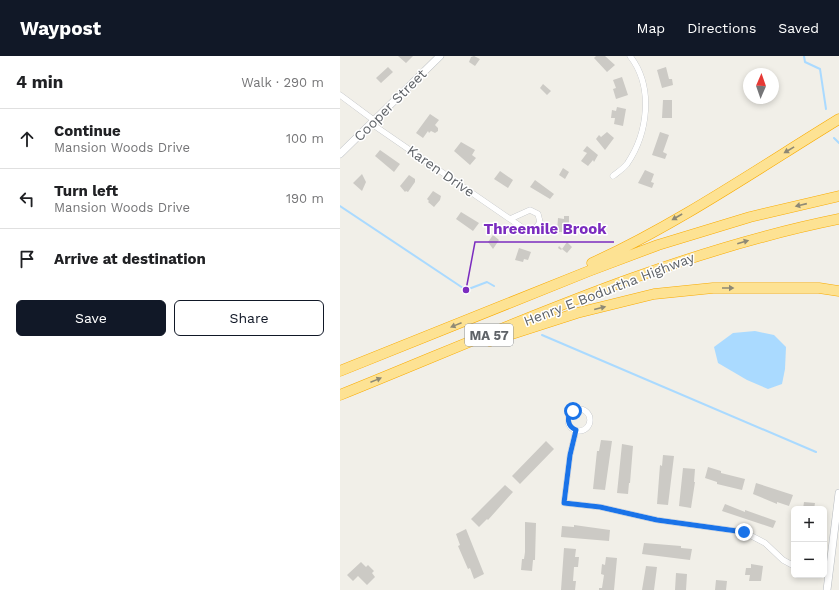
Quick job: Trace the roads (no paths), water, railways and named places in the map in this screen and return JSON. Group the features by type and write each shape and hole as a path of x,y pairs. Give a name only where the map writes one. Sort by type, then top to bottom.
{"highway":[{"path":"490,311 619,251 839,120"},
{"path":"822,130 839,124"},
{"name":"Henry E Bodurtha Highway","path":"340,370 367,361 606,264 669,242 758,215 839,196"},
{"name":"Henry E Bodurtha Highway","path":"340,395 616,284 668,265 754,239 839,219"},
{"path":"416,364 577,314 654,294 712,288 819,288 839,291"},
{"path":"819,288 839,298"}],"street":[{"name":"Cooper Street","path":"340,154 440,56"},
{"path":"613,176 627,165 642,134 645,114 644,94 640,76 630,56"},
{"name":"Karen Drive","path":"340,95 373,122 510,219 529,230 535,229 540,222 538,214 530,210 510,219"},
{"path":"576,430 570,455 564,503 600,507 657,520 744,532 765,543 783,560 791,564"},
{"path":"827,566 839,493"},
{"path":"826,578 827,590"}],"water":[{"path":"755,331 774,335 786,347 785,369 782,384 768,389 747,380 718,363 714,347 733,333"}],"waterway":[{"path":"804,56 805,62 820,69 826,109"},
{"path":"834,138 839,143"},
{"path":"340,206 466,290 487,282 494,286"},
{"path":"542,335 816,452"}],"place":[{"name":"Threemile Brook","path":"466,290"}]}
